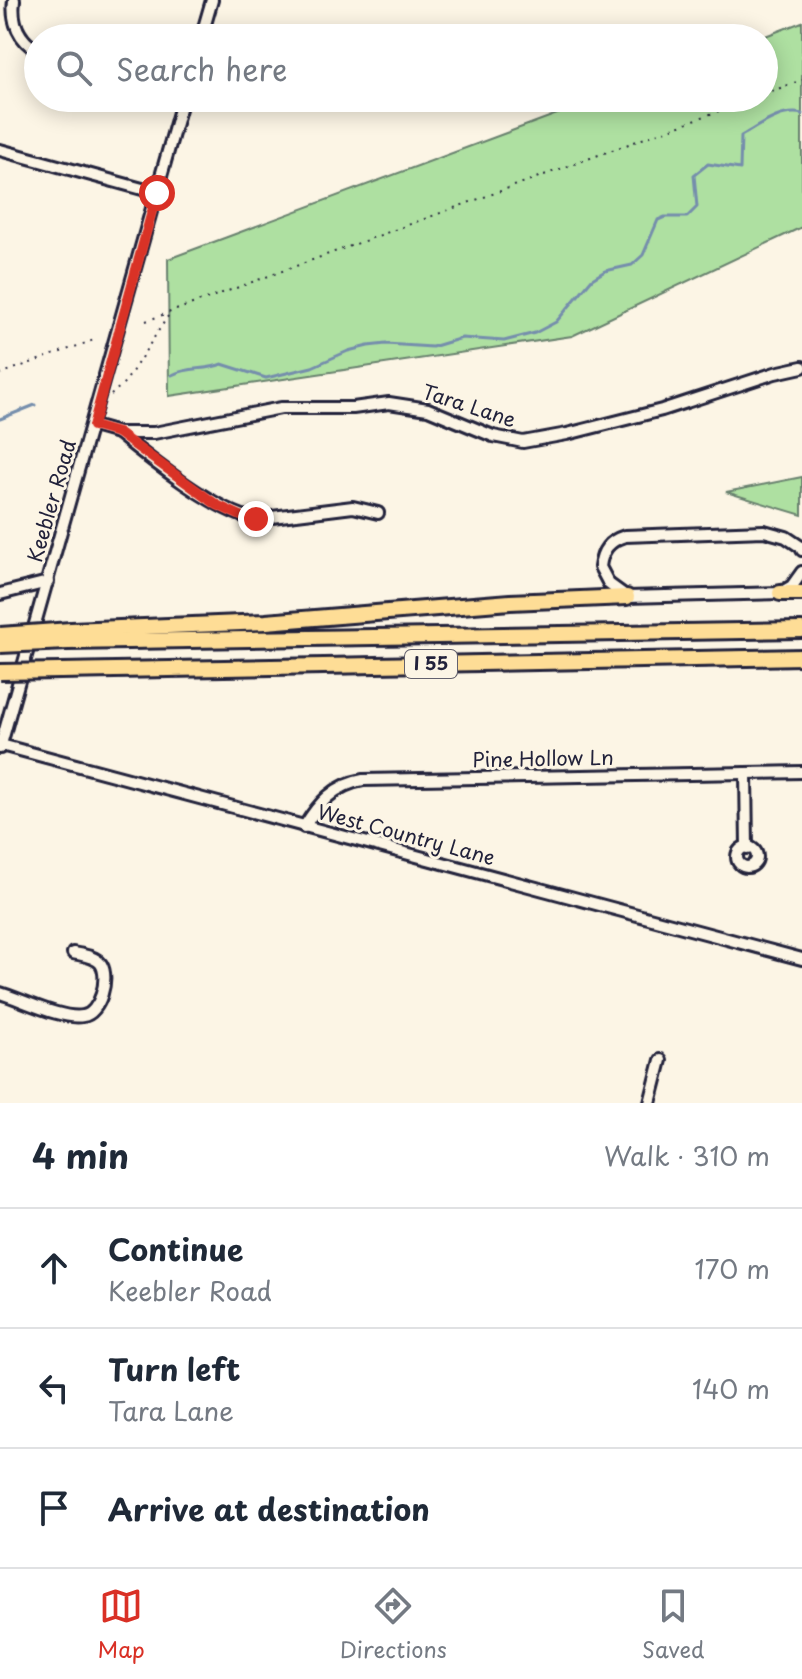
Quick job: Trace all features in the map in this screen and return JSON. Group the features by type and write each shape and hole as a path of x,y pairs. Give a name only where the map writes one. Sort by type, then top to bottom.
{"highway":[{"path":"780,593 802,593"},
{"path":"0,635 70,636 510,602 627,597"},
{"name":"I 55","path":"0,645 70,636 802,630"},
{"name":"I 55","path":"0,672 802,657"}],"street":[{"path":"14,0 16,26 24,40"},
{"path":"205,24 212,0"},
{"name":"Keebler Road","path":"1,743 179,112"},
{"path":"0,150 157,193"},
{"name":"Tara Lane","path":"93,426 118,433 169,431 281,408 341,408 389,403 428,409 493,436 523,442 662,410 802,367"},
{"name":"Tara Lane","path":"118,433 217,505 243,517 256,519 353,507 378,513"},
{"path":"802,550 786,537 764,531 625,536 617,538 605,549 600,567 609,584 627,597 780,593 792,586 802,572"},
{"path":"0,594 48,582"},
{"name":"West Country Lane","path":"1,743 802,959"},
{"name":"Pine Hollow Ln","path":"304,827 327,795 363,780 802,772"},
{"path":"746,773 747,848"},
{"path":"0,993 78,1017 89,1015 97,1008 104,974 101,964 94,958 73,953"},
{"path":"650,1103 661,1060"}],"path":[{"path":"778,89 802,80"},
{"path":"146,321 716,112"},
{"path":"102,394 111,395 121,387 170,312"},
{"path":"0,374 94,340"}],"green space":[{"path":"802,22 802,227 572,336 169,396 168,259 562,112 778,112 778,31"},
{"path":"802,477 802,515 726,492"}],"waterway":[{"path":"172,375 222,364 266,378 312,367 368,346 432,347 462,338 504,341 535,333 556,322 592,279 605,271 632,265 643,255 658,220 687,217 697,207 694,175 708,164 740,169 741,136 778,116 802,114"},
{"path":"0,419 35,405"}],"route":[{"path":"157,193 93,426 118,433 217,505 243,517 256,519"}]}
